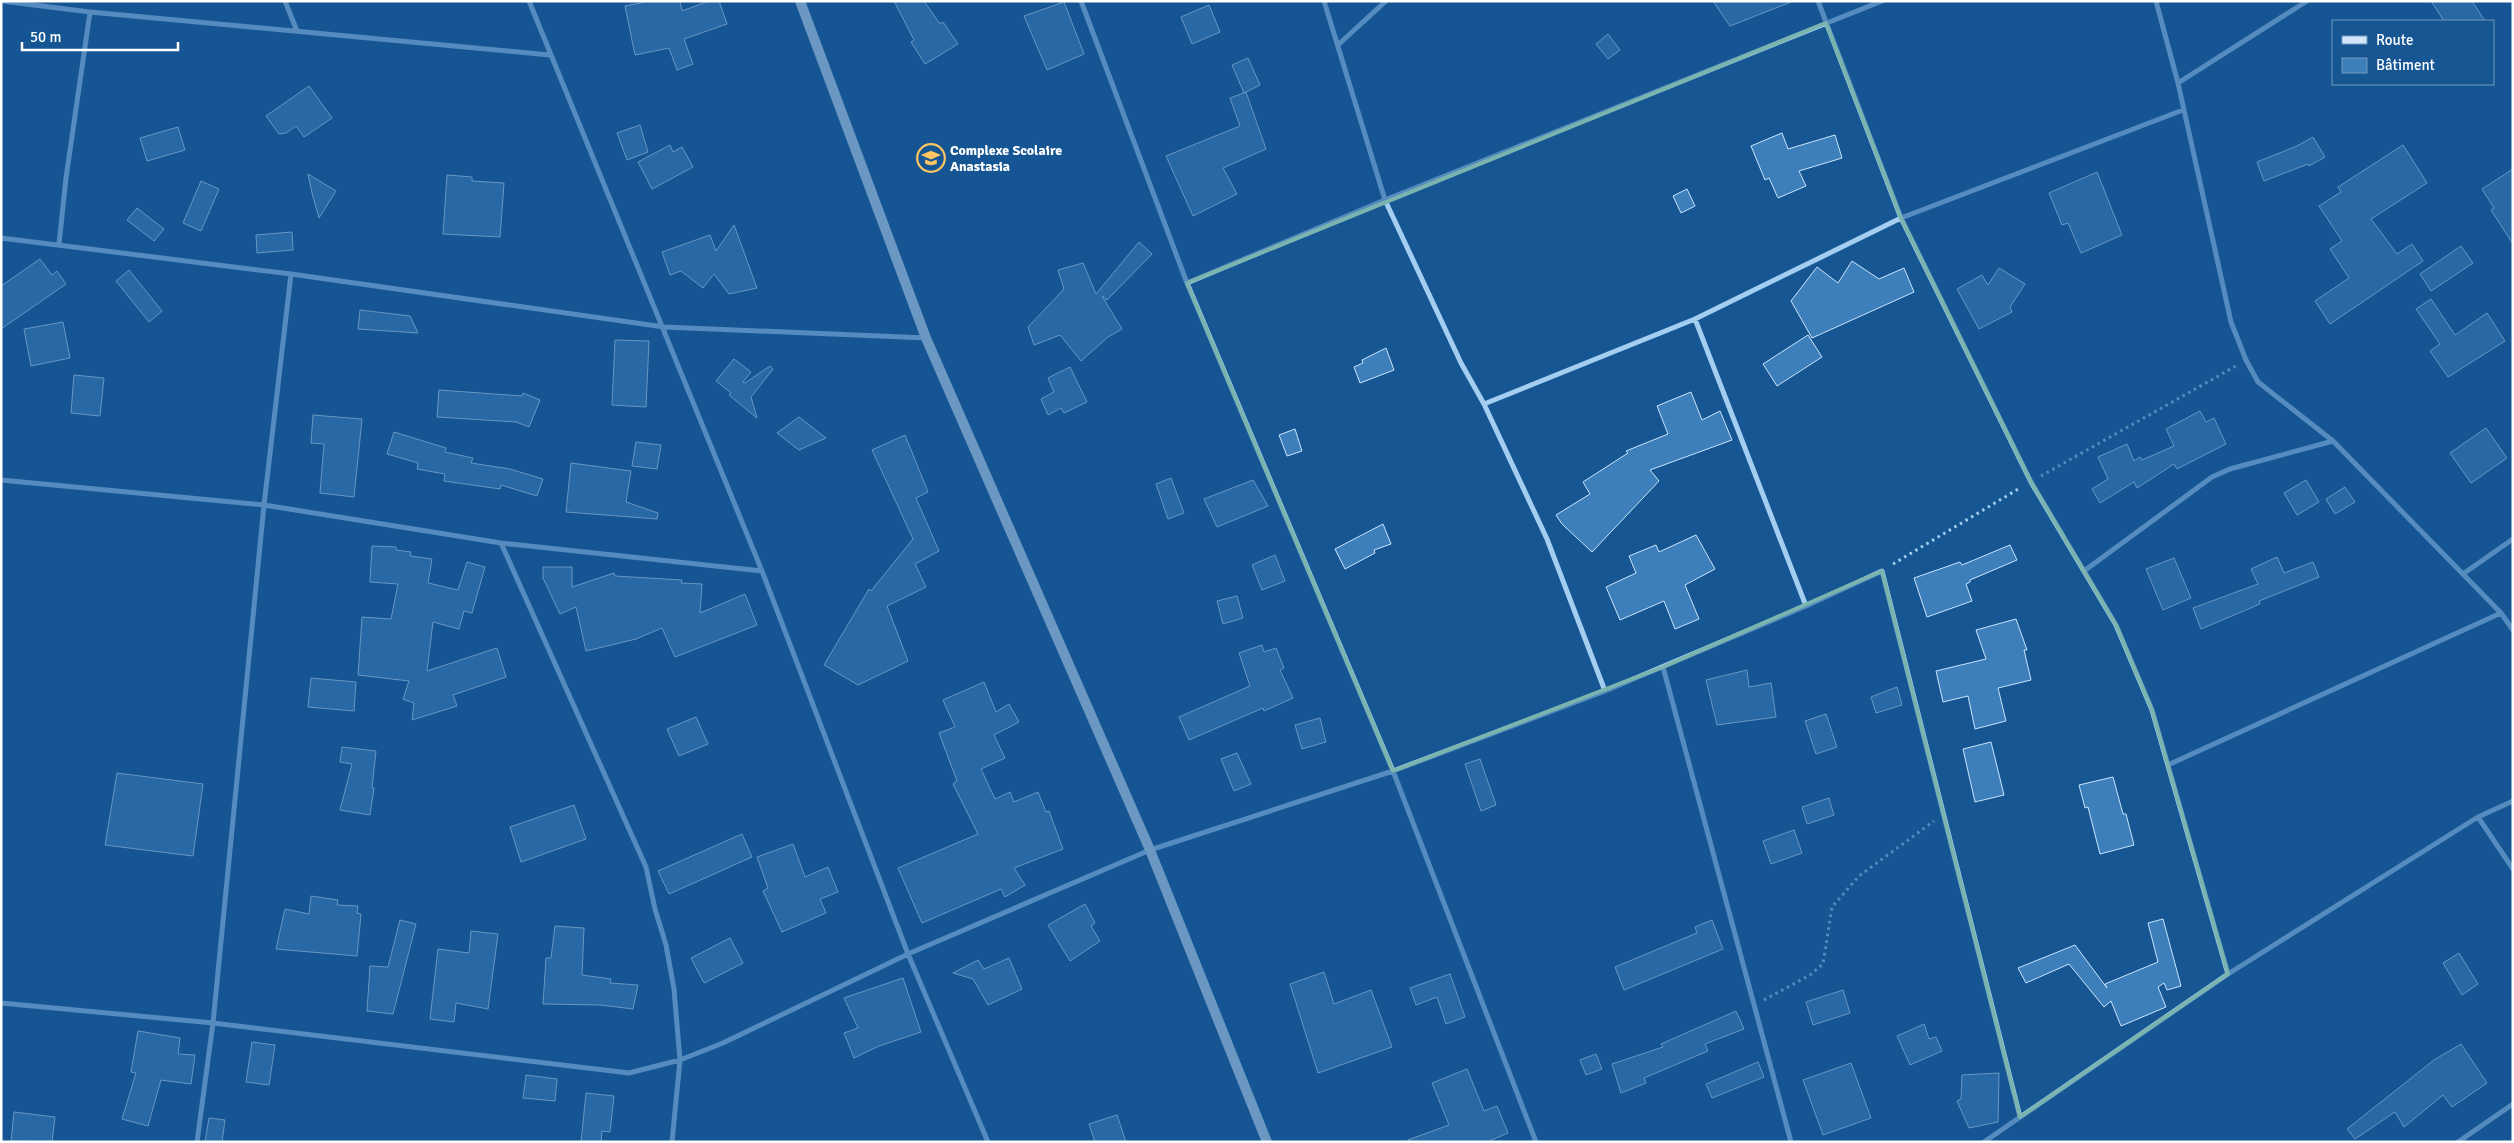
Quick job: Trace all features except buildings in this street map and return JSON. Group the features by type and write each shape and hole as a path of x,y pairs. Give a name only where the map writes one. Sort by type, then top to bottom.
{"street":[{"path":"2,1 90,12 550,55"},
{"path":"285,1 297,31"},
{"path":"529,1 664,327 762,571 908,954 988,1142"},
{"path":"800,1 926,338 1150,850 1267,1142"},
{"path":"1081,1 1187,284 1393,771 1536,1142"},
{"path":"1324,1 1339,44 1386,200 1461,364 1484,404 1547,539 1605,691"},
{"path":"1339,44 1386,1"},
{"path":"1818,1 1901,218 2031,482 2116,625 2152,710 2170,764 2228,974"},
{"path":"1187,284 1386,200 1882,1"},
{"path":"2156,1 2178,83 2231,322 2246,360 2258,382 2333,441 2501,613 2513,630"},
{"path":"2178,83 2307,1"},
{"path":"59,244 66,178 90,12"},
{"path":"1484,404 1695,319 1901,218 2183,110"},
{"path":"1,238 292,274 664,327 926,338"},
{"path":"197,1142 213,1023 264,505 292,274"},
{"path":"1695,319 1806,606"},
{"path":"2084,571 2212,477 2230,469 2333,441"},
{"path":"1,480 264,505 501,543 762,571"},
{"path":"2463,574 2513,539"},
{"path":"501,543 646,867 655,909 666,945 674,988 680,1060 672,1142"},
{"path":"1,1003 213,1023 629,1073 680,1060 723,1043 908,954 1150,850 1393,771 1605,691 1806,606 1882,571 1942,815 2020,1117"},
{"path":"2170,764 2501,613"},
{"path":"1663,667 1791,1142"},
{"path":"1984,1142 2228,974 2478,817 2513,801"},
{"path":"2478,817 2513,869"},
{"path":"2458,1142 2513,1104"}],"path":[{"path":"1882,571 2031,482 2246,360"},
{"path":"1754,1006 1810,975 1824,964 1832,907 1858,876 1942,815"}],"highlighted area":[{"path":"1826,23 1901,218 2031,482 2116,625 2152,710 2228,974 2020,1117 1882,571 1663,667 1393,771 1187,283"}],"place":[{"name":"Complexe Scolaire Anastasia","path":"931,158"}]}
